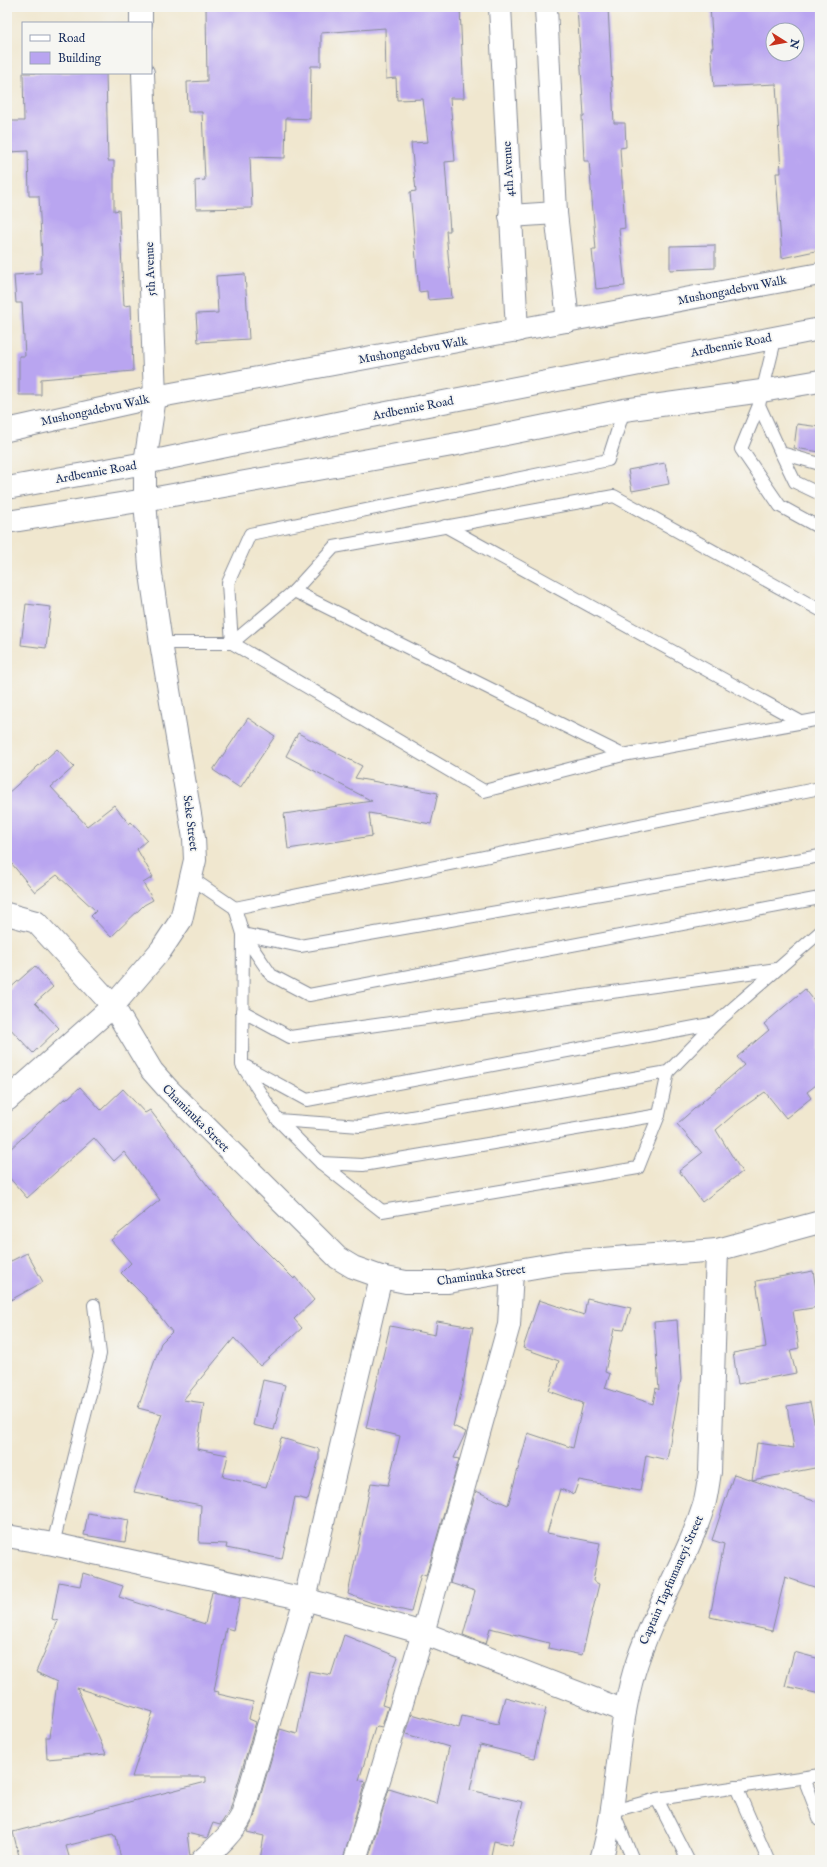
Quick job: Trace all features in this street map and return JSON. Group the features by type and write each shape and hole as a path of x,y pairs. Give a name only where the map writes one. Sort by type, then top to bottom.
{"street":[{"path":"141,7 141,22"},
{"name":"4th Avenue","path":"500,7 517,331"},
{"path":"546,7 556,213 568,321"},
{"name":"5th Avenue","path":"143,74 155,397 145,463 145,500"},
{"path":"510,216 556,213"},
{"name":"Mushongadebvu Walk","path":"7,430 155,397 820,274"},
{"name":"Ardbennie Road","path":"7,488 145,463 366,417 776,336 820,329"},
{"path":"7,522 145,500 452,445 624,410 760,398 820,381"},
{"name":"Seke Street","path":"7,1100 113,1006 161,950 181,920 191,878 195,860 194,838 161,644 150,567 145,500"},
{"name":"Chaminuka Street","path":"7,914 36,922 113,1006 152,1071 168,1090 338,1258 353,1267 381,1277 406,1282 440,1282 565,1262 717,1250 820,1222"},
{"name":"Captain Tapfumaneyi Street","path":"601,1860 613,1811 620,1735 633,1674 643,1645 694,1533 706,1498 710,1472 717,1250"},
{"path":"355,1860 423,1633 509,1325 512,1271"},
{"path":"210,1858 235,1827 242,1815 305,1599 381,1277"},
{"path":"7,1536 53,1544 305,1599 423,1633 625,1711"}],"lane":[{"path":"776,336 760,398 741,449 780,506 820,528"},
{"path":"760,398 781,452 795,482 820,494"},
{"path":"232,643 228,583 250,534 608,460 624,410"},
{"path":"781,452 820,464"},
{"path":"232,643 294,591 334,547 614,496 820,610"},
{"path":"445,526 802,722"},
{"path":"294,591 623,755"},
{"path":"161,644 232,643 484,791 623,755 820,719"},
{"path":"235,908 820,788"},
{"path":"242,934 300,946 820,856"},
{"path":"191,878 235,908 242,934 242,1065 278,1120 322,1163 382,1211 638,1168 659,1115 668,1072 716,1023 820,932"},
{"path":"242,934 271,975 309,995 820,898"},
{"path":"242,1011 290,1037 778,969"},
{"path":"242,1065 307,1100 716,1023"},
{"path":"278,1120 360,1126 668,1072"},
{"path":"322,1163 363,1165 659,1115"},
{"path":"53,1544 100,1354 94,1305"},
{"path":"633,1860 613,1811 657,1799 820,1775"},
{"path":"804,1778 820,1820"},
{"path":"736,1787 768,1860"},
{"path":"657,1799 688,1860"}],"building":[{"path":"206,7 460,7 464,98 450,98 455,161 445,162 450,231 446,231 452,298 428,300 427,291 419,292 410,192 416,191 411,143 428,142 423,99 397,100 396,78 386,79 385,28 321,33 321,66 311,66 310,119 286,118 285,158 250,157 252,208 196,209 195,181 205,180 202,112 188,112 187,82 207,81"},
{"path":"577,7 608,7 614,123 625,123 626,147 620,148 625,228 619,229 625,286 596,289 592,250 596,250 589,161 584,161 582,116 584,116"},
{"path":"710,7 820,7 820,250 782,258 776,173 781,173 776,84 714,87 711,48 713,48"},
{"path":"23,74 106,74 108,161 114,161 114,211 119,210 124,306 131,305 133,371 41,379 41,395 19,395 19,356 25,356 22,303 16,303 14,275 41,273 42,260 39,196 29,196 28,151 9,152 8,121 24,121"},
{"path":"715,245 715,268 670,270 670,246"},
{"path":"245,274 249,339 198,342 196,314 218,313 216,276"},
{"path":"797,424 820,427 820,452 794,448"},
{"path":"665,463 669,484 632,491 628,470"},
{"path":"26,604 51,607 46,648 21,645"},
{"path":"248,718 275,736 240,788 213,770"},
{"path":"298,733 362,766 355,778 438,793 431,824 369,813 372,836 288,849 284,814 372,801 286,756"},
{"path":"57,749 74,767 51,787 87,826 114,805 129,824 131,822 147,840 137,849 153,877 143,883 153,900 144,905 111,937 91,916 96,911 57,875 35,892 7,858 7,794"},
{"path":"35,966 53,987 35,1003 59,1028 33,1053 7,1025 7,991"},
{"path":"805,989 820,1008 820,1082 807,1092 811,1098 786,1118 765,1092 739,1110 716,1130 742,1172 702,1202 679,1171 702,1153 677,1124 744,1065 737,1057 769,1030 764,1024"},
{"path":"80,1087 101,1110 123,1089 145,1113 150,1110 210,1189 254,1239 294,1279 295,1277 314,1300 294,1319 302,1328 260,1366 234,1338 183,1400 204,1403 197,1449 228,1455 223,1477 266,1487 281,1438 319,1449 319,1459 308,1500 295,1497 282,1559 226,1548 227,1544 199,1543 201,1505 134,1492 162,1414 138,1408 161,1343 172,1332 145,1297 121,1273 131,1263 111,1240 160,1200 124,1152 114,1161 94,1138 27,1198 7,1175 7,1152 65,1098 66,1100"},
{"path":"27,1253 43,1282 7,1302 7,1263"},
{"path":"813,1271 819,1307 793,1311 799,1348 790,1350 796,1373 738,1384 733,1353 766,1347 756,1281"},
{"path":"587,1298 631,1308 624,1330 614,1329 605,1372 610,1374 605,1388 653,1404 656,1388 659,1390 654,1322 677,1320 681,1379 667,1460 646,1455 640,1491 579,1480 574,1494 560,1489 547,1533 600,1543 593,1581 599,1584 582,1655 548,1648 549,1643 490,1628 486,1644 463,1635 475,1591 450,1583 476,1491 508,1505 528,1433 573,1448 583,1403 549,1391 559,1361 523,1348 539,1300 584,1315"},
{"path":"437,1321 473,1327 463,1385 453,1426 466,1432 454,1458 459,1459 426,1576 421,1574 411,1612 372,1603 348,1594 371,1483 388,1485 400,1436 366,1428 390,1326 435,1335"},
{"path":"263,1380 285,1385 274,1430 253,1425"},
{"path":"810,1402 820,1451 820,1467 752,1480 757,1443 794,1448 787,1406"},
{"path":"734,1474 820,1503 820,1589 785,1577 772,1631 710,1617 724,1544 712,1540"},
{"path":"88,1513 129,1520 125,1542 84,1535"},
{"path":"83,1573 123,1586 119,1597 205,1624 212,1592 240,1598 233,1630 226,1628 214,1691 219,1692 218,1694 253,1702 249,1719 256,1722 230,1810 220,1825 213,1823 207,1838 187,1833 190,1857 166,1860 121,1860 116,1836 113,1834 66,1846 70,1860 20,1860 13,1832 206,1782 206,1777 132,1777 153,1712 77,1688 106,1754 47,1759 46,1737 50,1737 57,1682 36,1672 58,1621 52,1619 59,1582 80,1586"},
{"path":"344,1635 398,1657 389,1680 382,1705 388,1707 382,1727 377,1726 375,1728 359,1780 365,1782 343,1860 260,1860 264,1836 247,1832 254,1818 280,1729 297,1734 309,1671 331,1675"},
{"path":"794,1652 820,1659 820,1694 785,1686"},
{"path":"505,1697 546,1708 534,1758 480,1745 470,1790 523,1802 512,1845 494,1841 490,1860 368,1860 389,1789 437,1804 449,1747 406,1734 412,1714 459,1728 462,1716 498,1724"}]}
